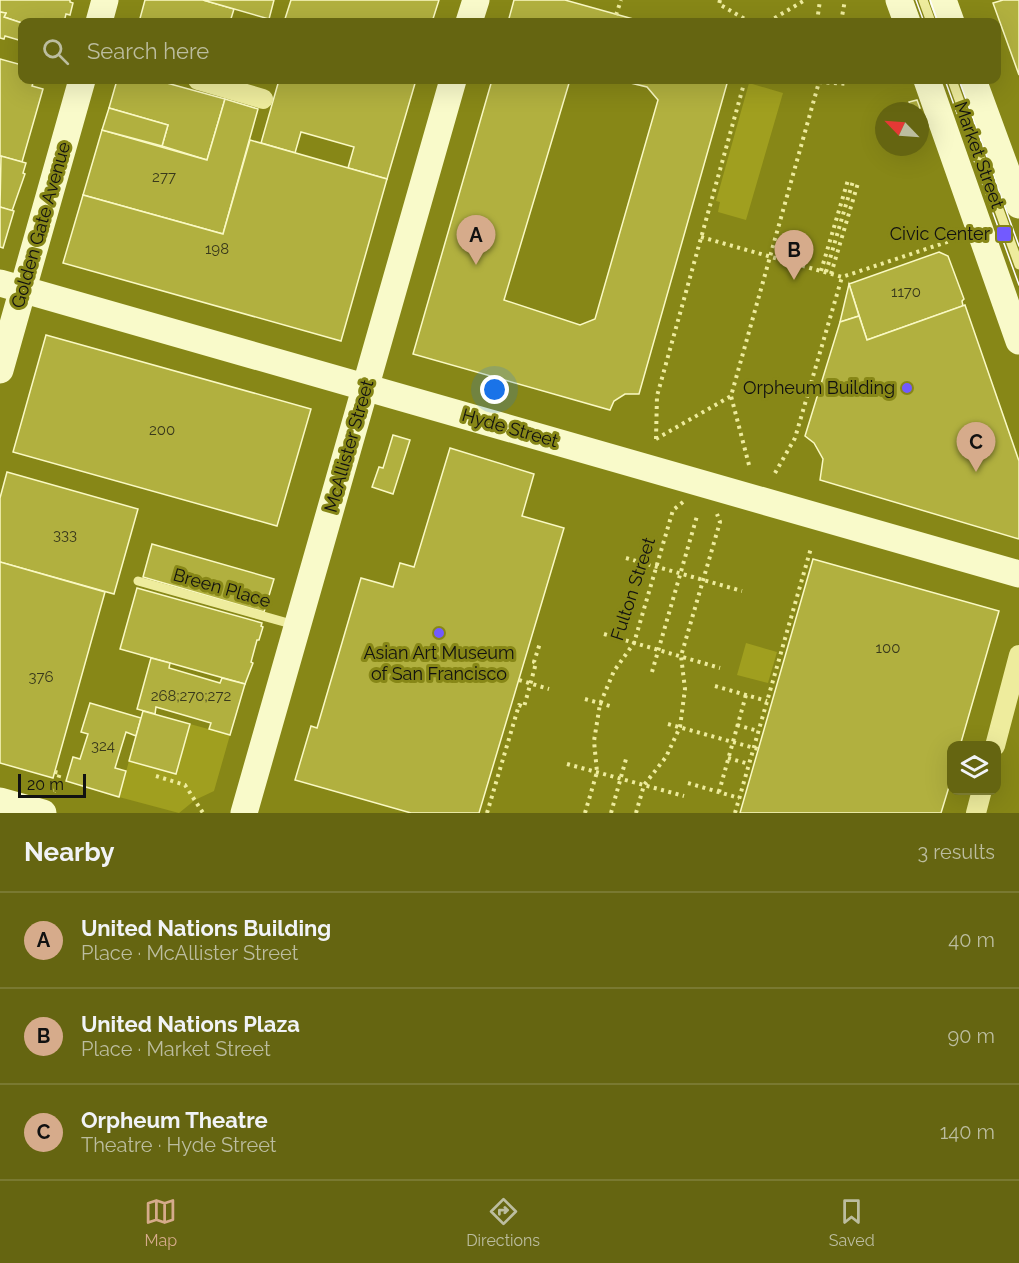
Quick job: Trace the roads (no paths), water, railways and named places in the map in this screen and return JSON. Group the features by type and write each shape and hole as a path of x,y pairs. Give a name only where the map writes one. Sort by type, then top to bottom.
{"street":[{"path":"100,18 105,0"},
{"path":"471,18 476,0"},
{"path":"899,0 906,18"},
{"path":"943,0 950,18"},
{"name":"Golden Gate Avenue","path":"0,370 12,286 81,84"},
{"path":"212,84 263,99"},
{"name":"McAllister Street","path":"244,813 452,84"},
{"name":"Market Street","path":"928,84 1019,341"},
{"name":"Market Street","path":"974,84 1019,205"},
{"name":"Hyde Street","path":"12,286 1019,574"},
{"path":"996,741 1019,655"},
{"path":"976,813 981,795"},
{"path":"0,801 43,813"}],"lane":[{"path":"923,0 930,18"},
{"name":"Market Street","path":"953,84 1019,265"},
{"name":"Breen Place","path":"138,581 297,626"}],"tram line":[{"path":"916,0 923,18"},
{"path":"930,0 937,18"},
{"path":"946,84 1019,285"},
{"path":"960,84 1019,246"}],"place":[{"name":"Civic Center","path":"1004,234"},
{"name":"United Nations Building","path":"476,265"},
{"name":"United Nations Plaza","path":"794,280"},
{"name":"Orpheum Building","path":"907,388"},
{"name":"Orpheum Theatre","path":"976,472"},
{"name":"Asian Art Museum of San Francisco","path":"439,633"}]}
